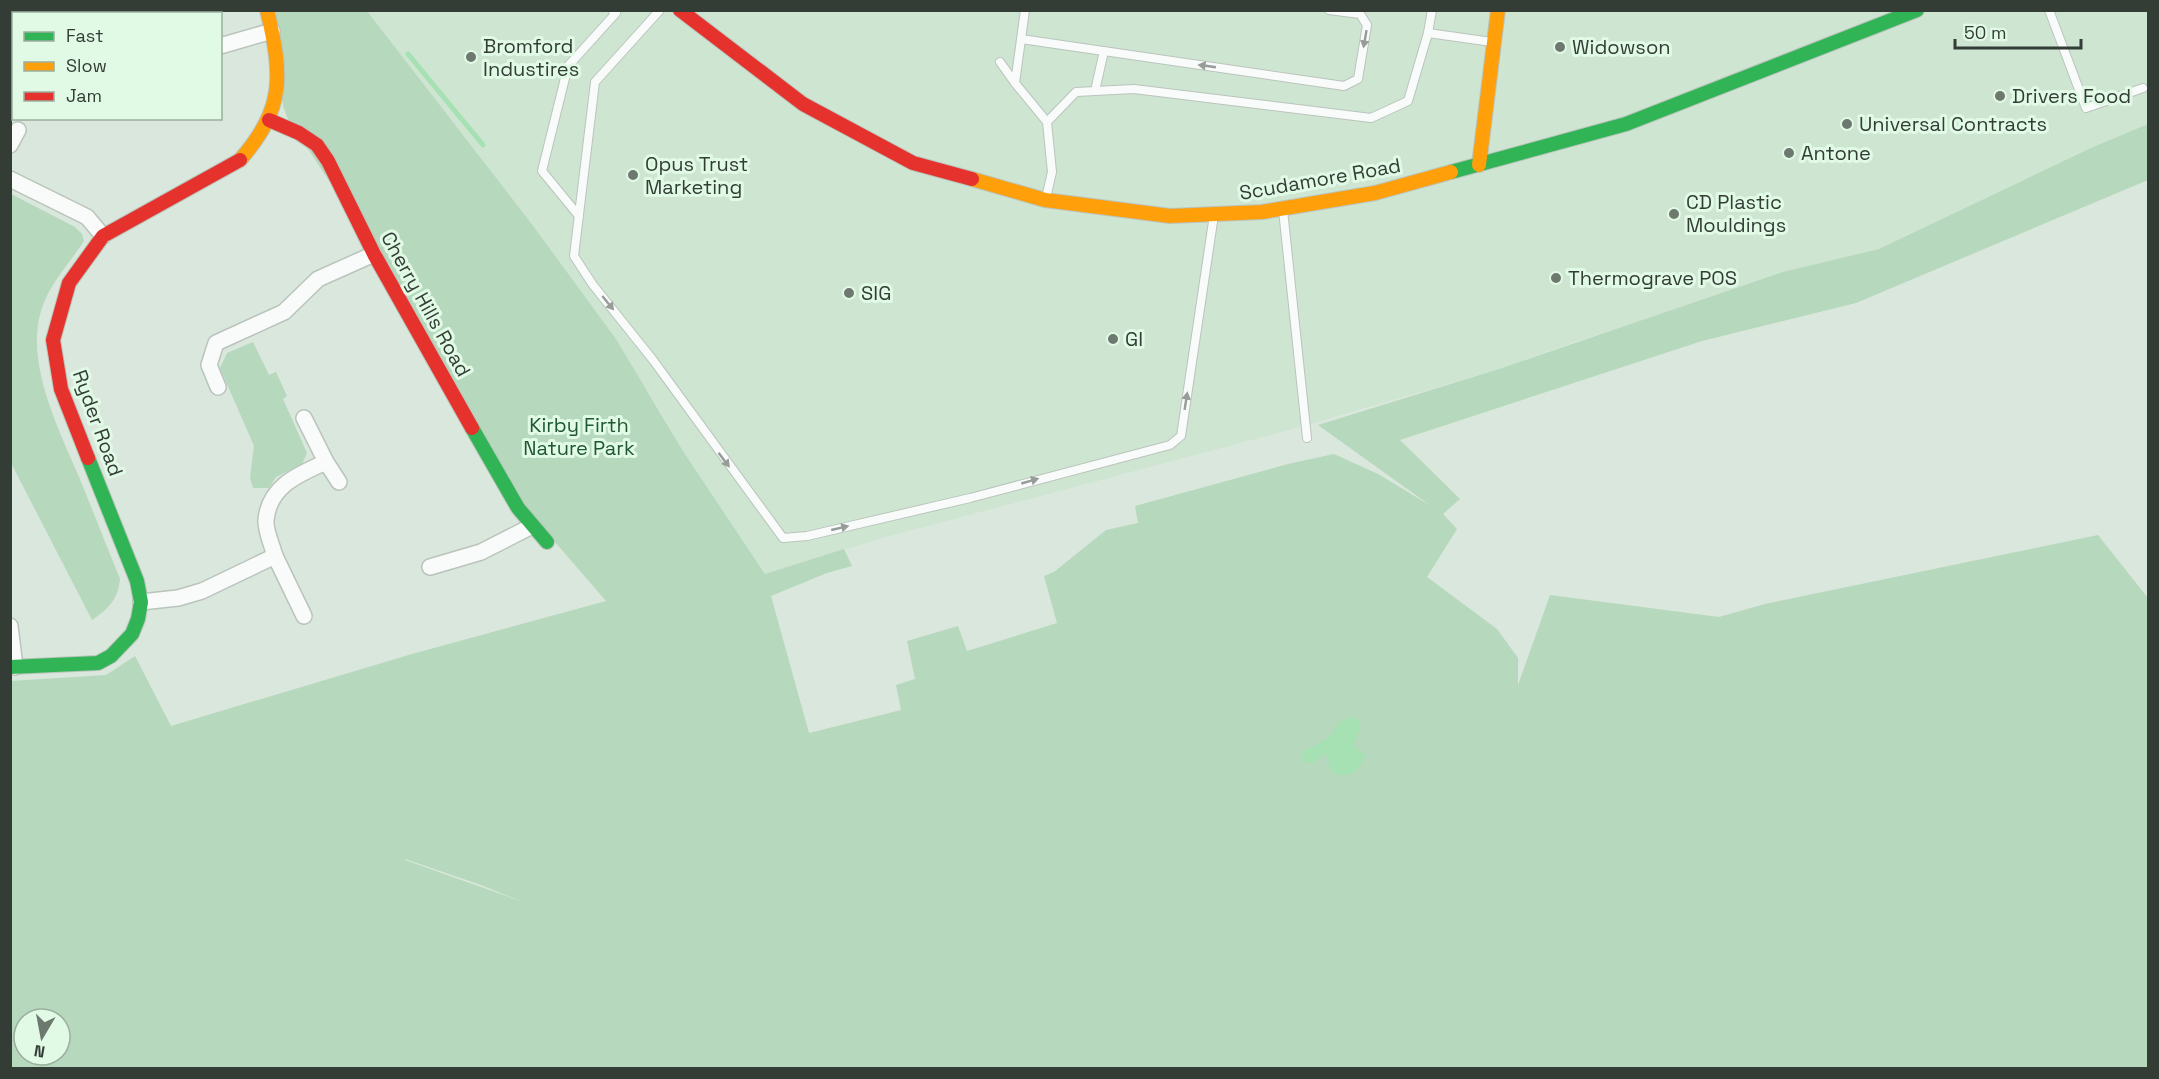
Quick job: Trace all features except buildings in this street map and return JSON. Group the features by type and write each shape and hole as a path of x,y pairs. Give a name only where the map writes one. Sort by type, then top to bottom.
{"street":[{"name":"Ryder Road","path":"13,667 98,663 111,656 132,634 138,619 141,602 137,581 61,389 53,340 69,283 103,236 241,160 258,138 269,120 278,75 277,52 267,10"},
{"name":"Scudamore Road","path":"680,10 803,104 913,163 1045,200 1170,216 1282,209 1375,193 1479,165 1626,124 1917,10"},
{"path":"1479,165 1498,10"},
{"path":"222,45 273,31"},
{"name":"Cherry Hills Road","path":"269,120 299,133 317,146 328,161 374,254 518,508 547,542"},
{"path":"10,145 18,130"},
{"path":"10,179 87,217 103,236"},
{"path":"218,387 209,365 216,343 284,312 318,279 374,254"},
{"path":"304,418 326,462 339,482"},
{"path":"304,616 275,556 266,521 271,502 280,487 296,476 326,462"},
{"path":"430,567 481,552 532,526"},
{"path":"141,602 178,598 202,591 275,556"},
{"path":"10,626 13,667"}],"lane":[{"path":"579,216 542,171 568,66 616,13 612,10"},
{"path":"660,10 595,82 574,256 593,285 653,360 783,538 807,536 970,498 1170,445 1181,436 1215,214"},
{"path":"1015,83 1025,10"},
{"path":"1021,39 1344,86 1358,79 1367,25 1360,14 1329,10"},
{"path":"1047,122 1076,92 1134,89 1371,118 1408,101 1428,33 1432,10"},
{"path":"2049,10 2086,108 2143,88"},
{"path":"1428,33 1494,42"},
{"path":"1095,91 1104,51"},
{"path":"1000,62 1047,122 1052,172 1045,200"},
{"path":"1282,209 1307,438"}],"shaded area":[{"path":"367,11 2148,11 2148,135 1879,249 1575,342 1499,369 1289,430 886,537 765,574 586,300 528,219"},
{"path":"1355,717 1361,726 1353,746 1366,756 1357,770 1344,775 1332,773 1326,753 1312,764 1302,760 1303,752 1328,737 1339,722"}],"green space":[{"name":"Kirby Firth Nature Park","path":"274,11 367,11 528,219 616,339 683,451 765,574 844,549 852,566 827,573 771,596 809,733 901,710 896,685 915,679 907,641 958,626 967,651 1057,623 1044,576 1054,572 1106,530 1138,523 1135,506 1288,464 1334,454 1378,474 1431,506 1318,425 1499,369 1783,272 1879,249 2091,148 2148,124 2148,180 1856,303 1702,341 1400,440 1460,499 1443,514 1457,529 1427,577 1497,629 1518,658 1518,685 1550,595 1719,617 1765,604 2098,535 2148,598 2148,1068 11,1068 10,681 106,675 135,656 171,726 412,654 606,601 523,505 410,304 287,117 283,106","holes":["405,859 481,885 523,902"]},
{"path":"13,195 75,227 82,234 84,241 54,283 45,301 37,331 37,352 46,396 54,418 120,579 117,593 111,603 92,620 11,463 10,196"},
{"path":"253,342 269,375 276,372 287,396 283,399 307,453 302,464 276,477 269,488 253,488 250,478 254,446 220,368 227,353"}],"waterway":[{"path":"408,54 483,145"}],"traffic: fast":[{"path":"1451,172 1626,124 1917,10"},
{"path":"472,428 518,508 547,542"},
{"path":"10,667 98,663 111,656 132,634 138,619 141,602 137,581 88,458"}],"traffic: slow":[{"path":"240,160 255,141 273,106 277,72 276,53 267,10"},
{"path":"1479,165 1498,10"},
{"path":"972,179 1045,200 1170,216 1262,212 1375,193 1451,172"}],"traffic: jam":[{"path":"680,10 803,104 913,163 972,179"},
{"path":"269,120 299,133 317,145 328,161 374,254 472,428"},
{"path":"88,458 61,389 53,340 69,283 103,236 240,160"}],"place":[{"name":"Widowson","path":"1560,47"},
{"name":"Bromford Industires","path":"471,57"},
{"name":"Drivers Food","path":"2000,96"},
{"name":"Universal Contracts","path":"1847,124"},
{"name":"Antone","path":"1789,153"},
{"name":"Opus Trust Marketing","path":"633,175"},
{"name":"CD Plastic Mouldings","path":"1674,214"},
{"name":"Thermograve POS","path":"1556,278"},
{"name":"SIG","path":"849,293"},
{"name":"GI","path":"1113,339"}]}
